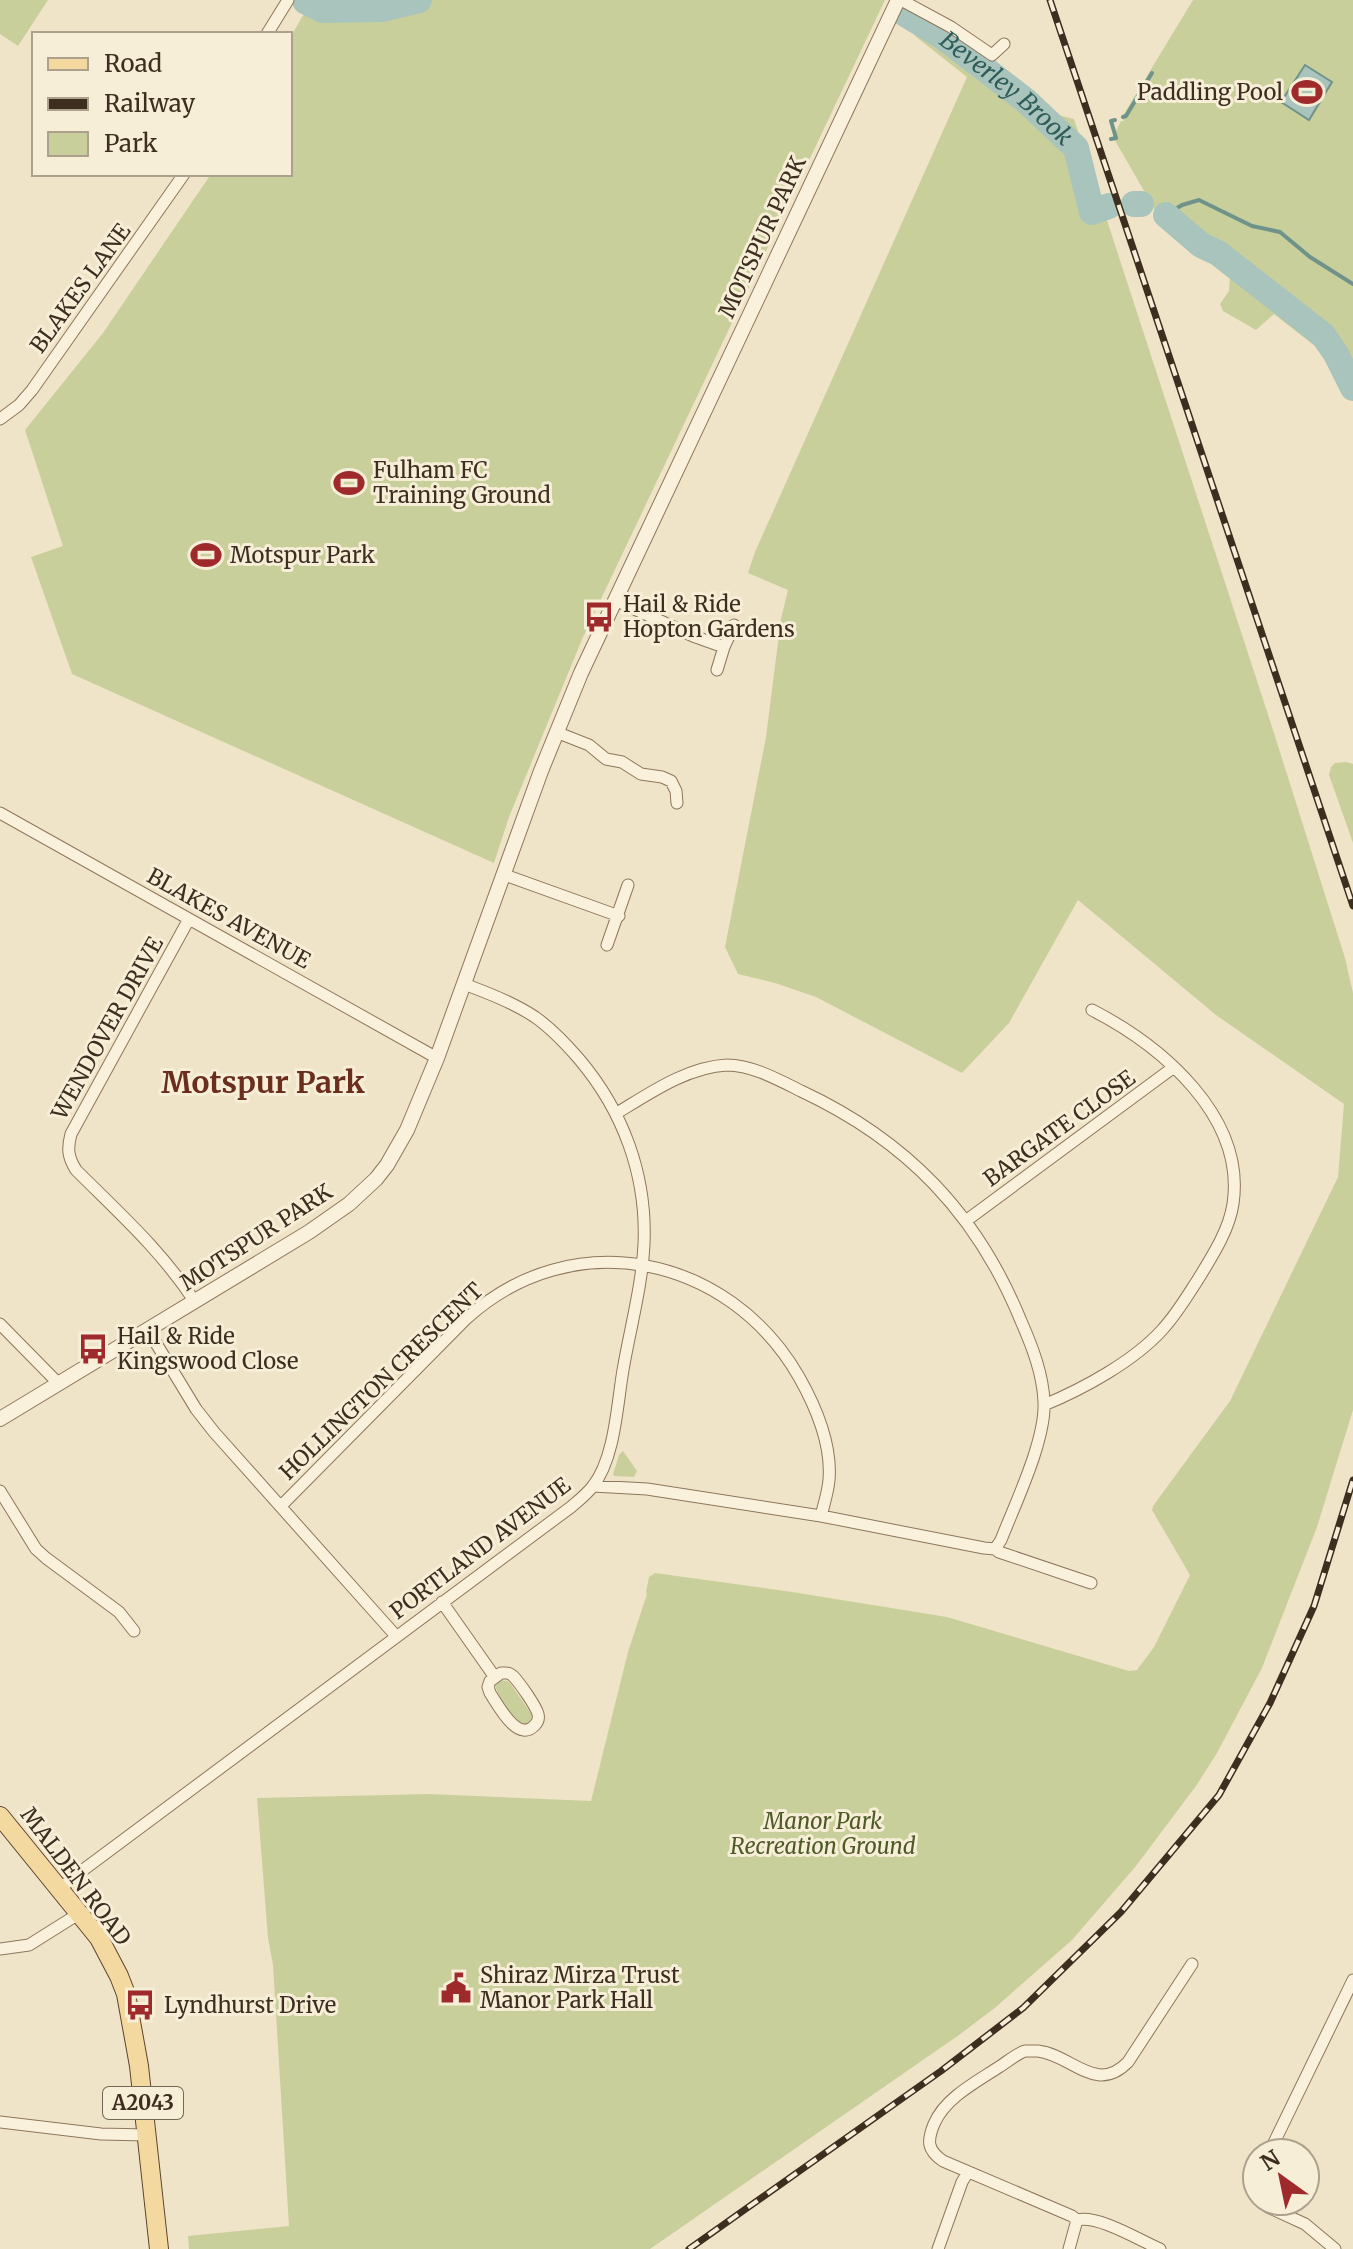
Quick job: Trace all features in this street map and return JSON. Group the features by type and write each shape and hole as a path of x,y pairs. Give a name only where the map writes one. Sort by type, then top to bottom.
{"main road":[{"name":"MALDEN ROAD","path":"0,1816 80,1913 110,1956 126,1994 139,2066 159,2249"}],"street":[{"path":"268,32 288,0"},
{"path":"898,2 951,27 992,55 1004,44"},
{"name":"MOTSPUR PARK","path":"0,1419 309,1232 349,1204 376,1179 399,1148 437,1058 556,732 581,673 898,2"},
{"name":"BLAKES LANE","path":"0,419 32,390 183,176"},
{"path":"615,600 724,647"},
{"path":"717,670 734,625"},
{"path":"556,732 589,745 606,759 622,762 641,774 671,781 677,803"},
{"name":"BLAKES AVENUE","path":"0,813 437,1058"},
{"path":"505,875 619,916"},
{"path":"607,945 628,885"},
{"name":"WENDOVER DRIVE","path":"189,919 71,1134 68,1158 76,1170 160,1253 195,1302"},
{"path":"464,984 523,1010 553,1031 588,1070 617,1113 637,1174 643,1222 642,1265 611,1439 606,1461 593,1486"},
{"name":"BARGATE CLOSE","path":"1044,1405 1068,1395 1111,1369 1161,1332 1177,1312 1224,1231 1233,1207 1233,1160 1214,1116 1174,1067 1114,1021 1092,1010"},
{"path":"617,1113 663,1086 698,1071 730,1065 749,1069 814,1097 877,1133 928,1176 967,1220 999,1273 1019,1315 1040,1374 1044,1405 1043,1421 1034,1451 995,1549"},
{"name":"BARGATE CLOSE","path":"967,1220 1174,1067"},
{"name":"HOLLINGTON CRESCENT","path":"281,1506 466,1319 494,1296 525,1279 557,1268 623,1262 683,1277 721,1295 752,1318 781,1350 812,1401 827,1447 829,1481 821,1516"},
{"path":"0,1324 59,1384"},
{"path":"148,1330 205,1420 396,1636"},
{"name":"PORTLAND AVENUE","path":"60,1889 571,1507 593,1486 647,1489 821,1516 995,1549 1091,1583"},
{"path":"0,1491 36,1549 119,1612 134,1631"},
{"path":"442,1602 494,1676"},
{"path":"507,1673 513,1677 536,1708 538,1716 533,1728 519,1730 513,1725 490,1693 488,1687 494,1676 507,1673"},
{"path":"0,1949 29,1945 80,1913"},
{"path":"1160,2249 1100,2222 1077,2220 943,2161 929,2147 931,2132 943,2109 966,2088 1026,2051 1049,2053 1096,2075 1112,2074 1128,2062 1192,1964"},
{"path":"1277,2137 1353,1980"},
{"path":"0,2122 101,2134 147,2135"},
{"path":"938,2249 968,2172"},
{"path":"1290,2217 1305,2224 1335,2249"},
{"path":"1069,2249 1077,2220"}],"green space":[{"path":"0,0 48,0 18,46 0,34"},
{"name":"Fulham FC Training Ground","path":"316,0 885,0 583,637 509,817 494,863 72,674 31,557 63,546 25,430 103,333 210,176 292,176 292,34"},
{"path":"1193,0 1353,0 1353,397 1316,347 1274,314 1256,330 1223,311 1220,304 1229,291 1230,275 1171,233 1113,137"},
{"name":"Manor Park Recreation Ground","path":"925,19 1047,112 1074,119 1345,958 1353,993 1353,1410 1317,1527 1262,1668 1217,1753 1136,1866 1072,1940 959,2035 650,2249 189,2249 188,2236 289,2226 273,1965 268,1938 257,1798 429,1794 591,1801 649,1577 655,1573 947,1617 1129,1671 1137,1670 1154,1647 1190,1575 1152,1510 1153,1506 1230,1401 1338,1177 1344,1104 1216,1015 1078,900 1009,1023 962,1073 816,997 738,974 725,947 766,737 781,619 788,590 748,573 967,77 915,36 914,31"},
{"path":"1335,763 1353,764 1353,843 1329,775"},
{"path":"623,1451 637,1471 634,1477 613,1474"},
{"path":"500,1680 510,1683 532,1715 528,1725 518,1720 504,1704 495,1686"}],"water":[{"name":"Paddling Pool","path":"1305,65 1332,82 1309,120 1281,102"}],"waterway":[{"name":"Beverley Brook","path":"305,1 323,10 382,9 419,0"},
{"name":"Beverley Brook","path":"905,14 943,37 1025,100 1076,148 1092,212 1109,206"},
{"path":"1123,117 1152,73"},
{"path":"1111,139 1116,138 1111,121 1115,120"},
{"path":"1076,150 1087,147"},
{"path":"1166,215 1182,205 1199,200 1252,226 1280,232 1310,257 1353,284"},
{"name":"Beverley Brook","path":"1134,204 1141,204"},
{"name":"Beverley Brook","path":"1166,215 1201,245 1218,253 1323,335 1353,388"}],"railway":[{"path":"1050,0 1353,906"},
{"path":"689,2249 941,2071 1023,2008 1121,1912 1219,1795 1270,1703 1314,1606 1353,1480"}],"place":[{"name":"Paddling Pool","path":"1307,92"},
{"name":"Fulham FC Training Ground","path":"349,483"},
{"name":"Motspur Park","path":"206,555"},
{"name":"Hail & Ride Hopton Gardens","path":"599,617"},
{"name":"Hail & Ride Kingswood Close","path":"93,1349"},
{"name":"Shiraz Mirza Trust Manor Park Hall","path":"456,1988"},
{"name":"Lyndhurst Drive","path":"140,2005"}],"district":[{"name":"Motspur Park","path":"263,1083"}]}
